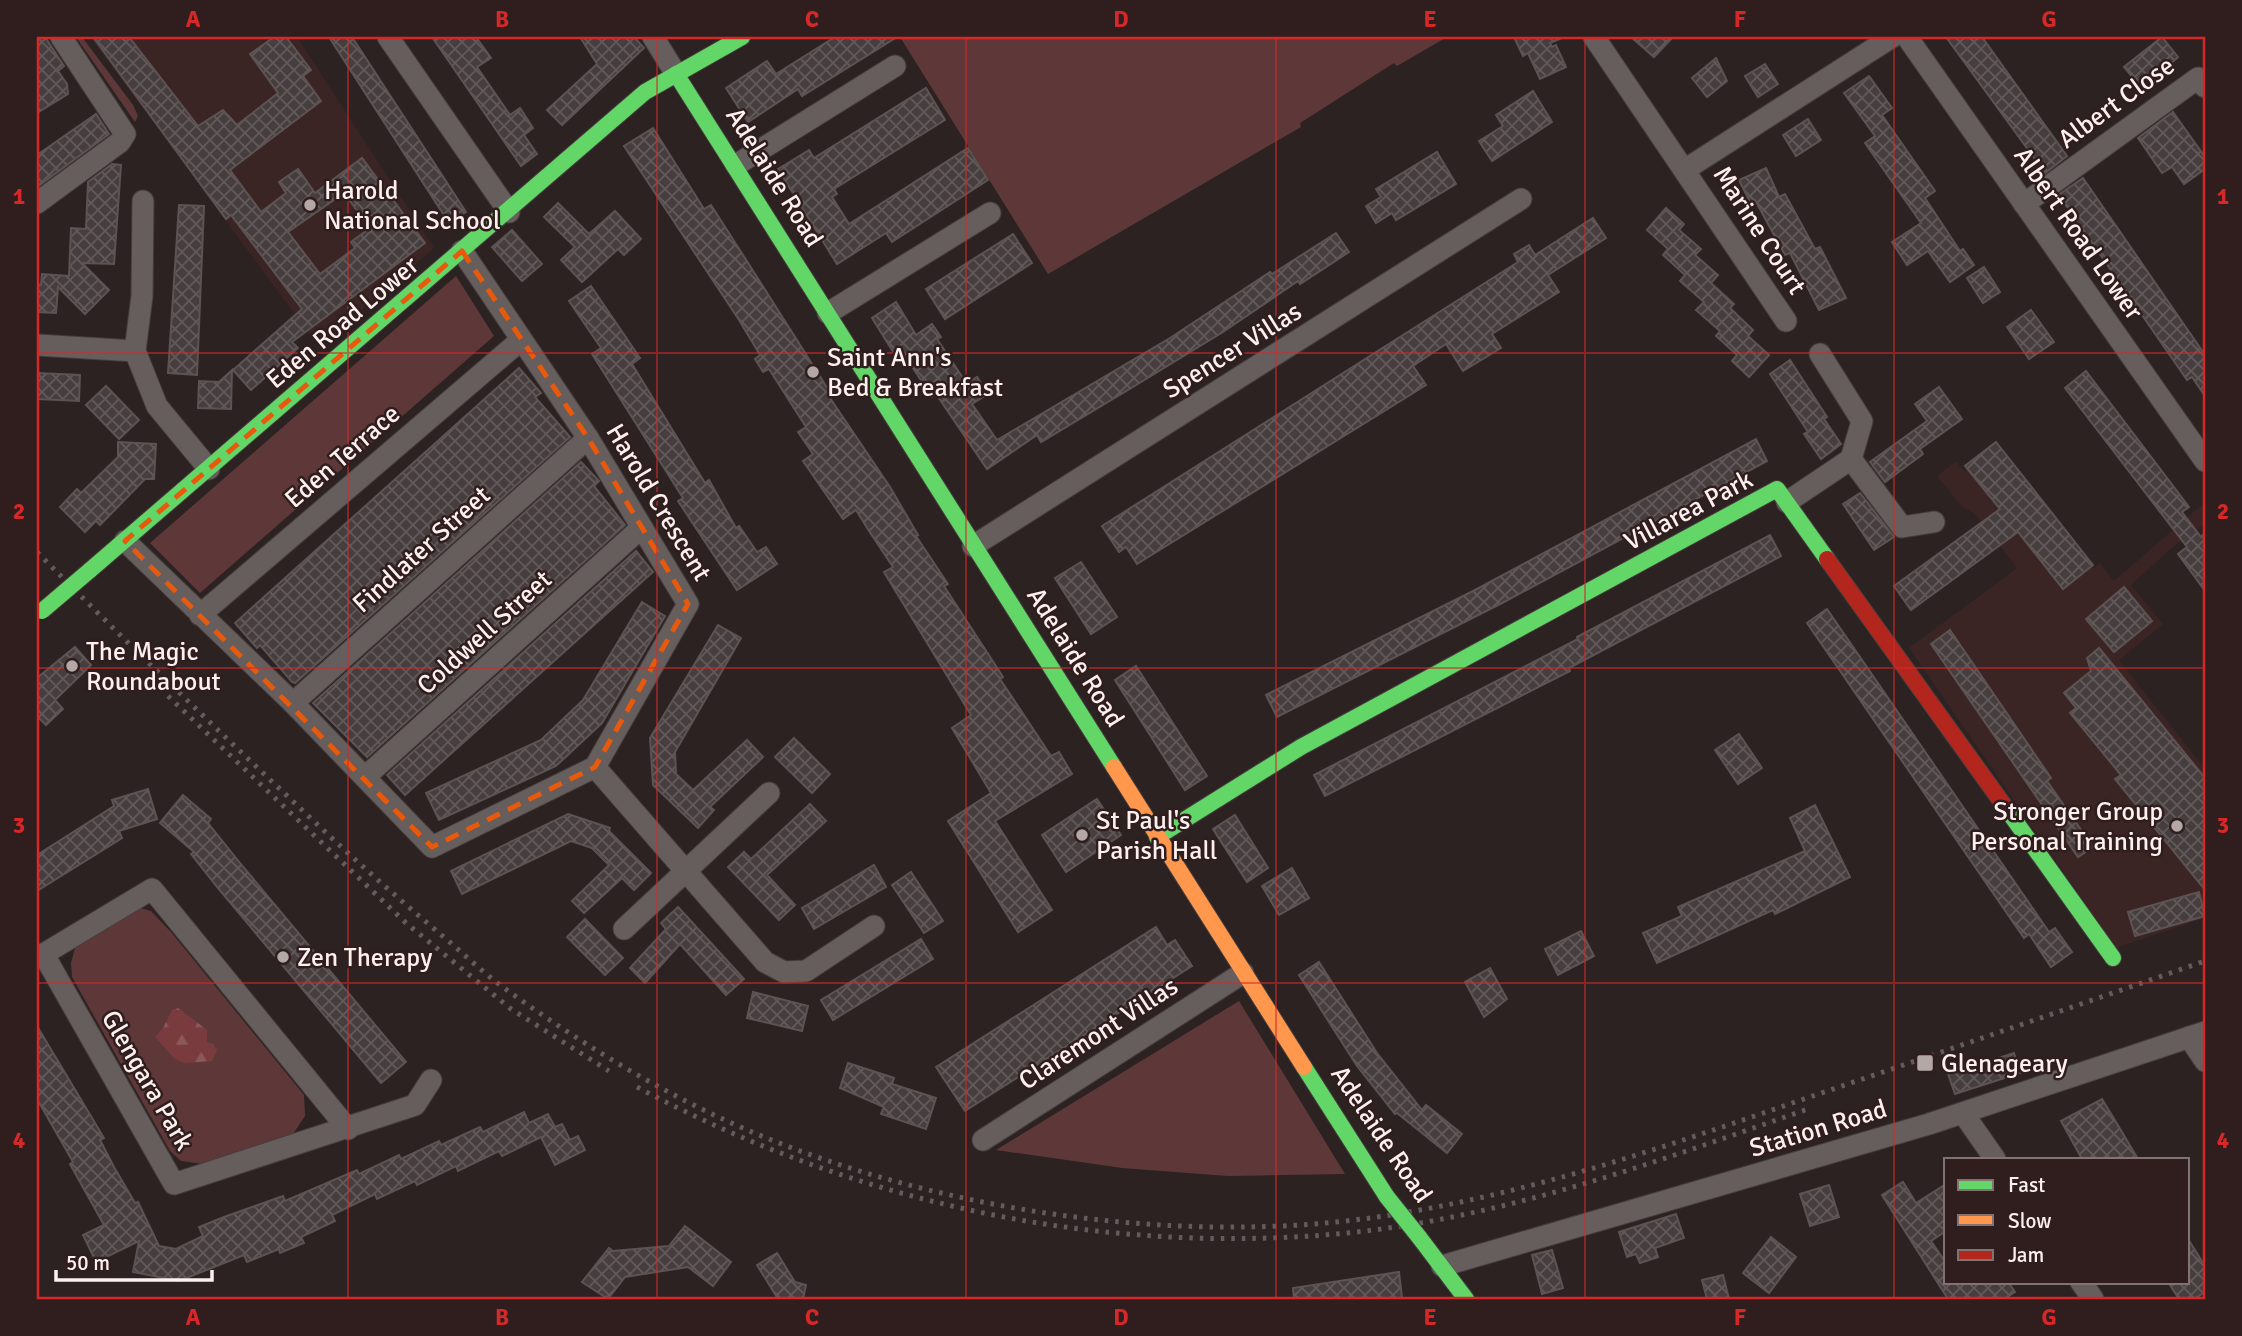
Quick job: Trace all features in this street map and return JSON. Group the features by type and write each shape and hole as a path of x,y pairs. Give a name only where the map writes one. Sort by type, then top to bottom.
{"street":[{"path":"37,203 120,142 125,134 61,37"},
{"path":"388,37 509,212"},
{"name":"Adelaide Road","path":"653,37 1387,1197 1466,1299"},
{"name":"Eden Road Lower","path":"39,613 509,212 645,92 742,37"},
{"name":"Marine Court","path":"1594,37 1686,169 1786,321"},
{"name":"Marine Court","path":"1686,169 1892,37"},
{"name":"Albert Road Lower","path":"1907,37 2205,461"},
{"path":"736,165 895,66"},
{"name":"Albert Close","path":"2024,204 2198,78 2205,87"},
{"name":"Spencer Villas","path":"973,546 1521,200"},
{"path":"143,201 142,296 135,351 158,405 209,469"},
{"path":"828,313 990,213"},
{"name":"Harold Crescent","path":"462,251 587,438 688,604 595,767"},
{"name":"Eden Terrace","path":"200,615 521,340"},
{"path":"37,345 135,351"},
{"path":"1787,502 1851,459 1863,421 1819,354"},
{"name":"Findlater Street","path":"293,703 587,438"},
{"path":"1851,459 1902,527 1934,522"},
{"name":"Villarea Park","path":"1157,837 1301,747 1777,489 2113,958"},
{"name":"Coldwell Street","path":"365,777 640,529"},
{"path":"125,541 293,703 432,847 595,767 765,962 784,972 806,971 874,926"},
{"path":"624,929 769,793"},
{"name":"Glengara Park","path":"348,1129 152,889 41,956 174,1184 348,1129 415,1105 430,1080"},
{"name":"Claremont Villas","path":"983,1140 1243,973"},
{"path":"2197,1034 2205,1061"},
{"name":"Station Road","path":"1442,1266 1671,1201 1963,1113 2197,1034"},
{"path":"1963,1113 1994,1158"},
{"path":"2082,1284 2093,1299"}],"highlighted area":[{"path":"462,251 588,438 688,604 595,767 432,847 125,541"}],"shaded area":[{"path":"76,37 82,37 133,105 138,116 135,122"},
{"name":"Harold National School","path":"90,37 297,37 434,248 319,347"},
{"path":"900,37 1447,37 1397,66 1394,63 1300,123 1301,127 1048,274"},
{"path":"456,276 494,336 200,593 150,543"},
{"path":"1997,445 2092,568 2100,563 2114,581 2205,502 2205,524 2174,546 2131,585 2163,624 2119,660 2205,769 2205,918 2116,948 1909,648 2017,568 1975,514 1961,506 1937,476 1956,461 1965,472"},
{"path":"140,908 151,911 171,932 304,1095 305,1116 293,1134 203,1164 181,1161 170,1151 72,977 71,963 75,948"},
{"path":"1239,1001 1345,1174 1228,1176 1122,1168 996,1150"}],"green space":[{"path":"178,1008 207,1030 207,1042 213,1044 217,1050 212,1061 184,1063 174,1058 155,1037 172,1010"}],"building":[{"path":"37,37 45,37 64,66 58,71 67,84 68,94 37,113"},
{"path":"93,37 129,37 198,126 223,110 237,125 278,93 250,54 274,37 286,37 311,70 303,76 321,101 230,170 261,212 286,193 279,182 298,169 315,193 362,158 425,243 292,342 298,348 251,390 233,370 302,309 231,215 226,219","holes":["344,193 370,228 351,242 355,248 320,274 288,232"]},
{"path":"329,37 352,37 466,212 449,223"},
{"path":"432,37 476,37 491,58 477,67 510,115 520,108 533,128 524,135 537,154 521,166"},
{"path":"580,37 634,37 644,48 562,125 547,110 597,64"},
{"path":"835,37 897,37 802,96 798,89 748,122 726,88 767,61 776,74"},
{"path":"1514,37 1564,37 1550,43 1552,47 1556,45 1566,67 1540,79 1528,53 1523,56"},
{"path":"1631,37 1673,37 1654,57"},
{"path":"1946,37 1982,37 2067,156 2045,173"},
{"path":"2162,37 2178,57 2156,76 2153,72 2138,84 2124,67"},
{"path":"1716,58 1727,81 1707,97 1692,78"},
{"path":"1765,64 1778,84 1758,97 1745,76"},
{"path":"1869,76 1892,108 1882,115 1935,191 1925,198 1960,251 1963,249 1974,265 1950,282 1928,251 1907,265 1892,242 1921,223 1865,143 1875,136 1844,93"},
{"path":"926,88 945,120 834,189 837,194 832,197 849,224 968,148 988,180 892,242 886,233 837,264 778,169 809,150 814,158"},
{"path":"1533,91 1552,122 1492,161 1479,141 1503,126 1496,115"},
{"path":"2173,112 2205,157 2205,169 2184,184 2172,167 2162,173 2138,138"},
{"path":"96,114 109,134 37,187 37,155"},
{"path":"1808,119 1821,140 1796,156 1783,135"},
{"path":"653,128 704,209 711,205 831,394 828,395 890,487 918,535 916,536 948,584 944,586 1003,677 1000,679 1051,756 1059,752 1072,774 995,821 1052,910 1018,932 948,821 991,793 952,728 971,715 884,572 893,567 856,510 843,519 803,461 813,454 798,432 806,427 769,369 763,372 755,359 760,355 739,320 624,146"},
{"path":"1437,152 1456,184 1396,220 1392,213 1376,223 1366,206 1381,197 1376,189"},
{"path":"112,164 121,165 114,264 82,263 109,290 85,314 58,287 56,313 37,312 37,284 41,285 42,274 69,276 71,228 86,229 88,182"},
{"path":"1766,168 1779,197 1785,194 1815,249 1820,247 1846,298 1819,310 1790,253 1785,255 1755,200 1750,202 1739,180"},
{"path":"2083,178 2205,355 2205,396 2192,377 2187,380 2061,198 2060,194"},
{"path":"558,203 589,234 615,211 641,239 624,255 618,249 582,282 561,260 575,247 544,217"},
{"path":"179,205 204,206 197,375 168,373"},
{"path":"1666,208 1684,224 1679,230 1701,249 1695,255 1718,275 1711,283 1734,304 1730,308 1753,330 1748,336 1769,355 1749,377 1732,361 1737,355 1716,336 1720,331 1696,310 1704,302 1680,281 1685,275 1663,255 1668,249 1647,230"},
{"path":"1593,218 1606,238 1548,275 1559,292 1492,334 1501,348 1463,371 1446,344 1413,366 1426,385 1137,564 1126,547 1119,552 1102,526 1518,262 1514,254 1529,245 1535,255"},
{"path":"512,230 542,264 522,281 492,247"},
{"path":"1336,233 1349,252 1300,284 1298,281 1223,332 1128,390 1041,442 1037,435 987,469 936,394 932,397 907,359 900,363 872,318 896,302 916,335 932,324 941,337 937,339 967,384 977,377 988,394 972,404 997,440 1170,338 1270,272 1272,274"},
{"path":"1013,234 1032,263 945,319 926,289"},
{"path":"1984,267 2000,292 1983,303 1967,278"},
{"path":"591,286 640,358 632,364 705,483 709,480 736,528 739,526 757,552 766,547 777,564 737,590 678,501 683,498 592,354 601,348 569,301"},
{"path":"2031,310 2054,342 2029,359 2007,327"},
{"path":"1790,360 1841,444 1821,459 1804,434 1808,432 1770,374"},
{"path":"519,368 541,393 535,397 570,437 295,683 292,682 260,645 257,648 235,623"},
{"path":"232,370 231,409 198,408 199,381 219,382"},
{"path":"2086,371 2189,507 2182,512 2201,537 2205,533 2205,591 2178,554 2187,547 2065,388"},
{"path":"37,373 80,375 79,401 37,399"},
{"path":"106,386 139,420 119,439 86,405"},
{"path":"1939,387 1962,419 1920,449 1923,454 1885,482 1870,462 1927,421 1915,404"},
{"path":"1756,439 1767,461 1504,602 1277,717 1266,695 1475,590"},
{"path":"118,442 156,444 154,479 145,479 100,525 96,521 85,532 60,507 77,489 81,493 118,457"},
{"path":"1996,442 2093,565 2063,589 2018,532 1911,610 1894,586 2000,509 1965,466"},
{"path":"581,462 599,481 594,486 625,525 367,757 313,703"},
{"path":"1860,493 1894,537 1874,550 1843,504"},
{"path":"1770,535 1781,556 1569,668 1570,671 1325,796 1314,775 1578,639 1577,637"},
{"path":"636,551 653,572 405,795 387,775"},
{"path":"1081,562 1117,617 1091,634 1055,578"},
{"path":"2124,587 2152,621 2114,652 2086,619"},
{"path":"642,602 665,616 602,723 556,766 439,820 426,793 541,740 583,700"},
{"path":"1827,609 2049,932 2055,928 2072,952 2051,967 2029,934 2024,938 1807,623"},
{"path":"718,625 741,638 675,752 676,774 693,790 747,740 763,757 710,807 714,810 698,828 653,785 650,738"},
{"path":"1950,630 2051,778 2047,781 2093,847 2078,857 1931,644"},
{"path":"75,647 91,665 55,700 63,709 46,725 37,716 37,678"},
{"path":"2099,648 2205,778 2205,890 2115,779 2121,775 2070,713 2076,708 2064,693 2091,671 2087,658"},
{"path":"1136,666 1207,776 1185,790 1115,680"},
{"path":"1739,734 1762,768 1738,784 1715,750"},
{"path":"794,738 830,774 812,793 775,757"},
{"path":"148,789 157,819 119,831 122,838 37,891 37,855 114,806 112,800"},
{"path":"183,795 211,819 208,823 240,863 406,1062 381,1083 218,888 191,854 194,852 160,823"},
{"name":"St Paul's Parish Hall","path":"1097,799 1121,835 1066,872 1042,835"},
{"path":"810,804 826,821 767,875 795,905 779,920 728,867 744,852 751,859"},
{"path":"1815,805 1850,877 1775,914 1773,910 1657,963 1643,933 1682,916 1678,907 1805,851 1790,818"},
{"path":"568,814 610,828 609,831 651,873 634,890 622,878 584,913 572,901 609,865 592,848 571,841 462,894 451,871"},
{"path":"1235,815 1268,868 1247,882 1213,829"},
{"path":"874,865 886,887 814,929 802,908"},
{"path":"1292,868 1309,898 1279,915 1262,886"},
{"path":"911,872 943,921 924,933 892,885"},
{"path":"2199,892 2205,916 2135,936 2128,912"},
{"path":"678,907 744,979 726,995 680,944 645,983 630,968 666,929 661,923"},
{"path":"585,919 623,958 605,975 567,937"},
{"path":"1156,927 1167,945 1175,940 1192,966 965,1111 936,1067"},
{"path":"1581,931 1594,956 1558,975 1545,949"},
{"path":"921,939 933,959 833,1020 821,1000"},
{"path":"1319,962 1377,1053 1422,1110 1426,1105 1462,1134 1447,1153 1395,1114 1357,1066 1299,975"},
{"path":"1490,968 1507,999 1484,1017 1465,982"},
{"path":"753,992 808,1006 802,1031 747,1018"},
{"path":"37,1026 104,1138 100,1140 135,1203 138,1202 159,1246 176,1249 203,1236 199,1227 224,1217 283,1196 285,1201 357,1170 359,1174 399,1155 401,1159 439,1141 441,1145 480,1127 483,1132 524,1112 529,1123 548,1114 555,1127 562,1124 570,1140 578,1136 585,1150 555,1165 541,1137 502,1156 499,1151 458,1171 456,1166 417,1185 415,1181 377,1199 375,1194 332,1215 335,1221 301,1237 304,1243 280,1253 279,1249 247,1262 244,1255 179,1281 133,1272 139,1241 96,1262 83,1235 104,1225 70,1164 73,1162 37,1099"},
{"path":"2014,1053 2020,1073 1955,1094 1948,1074"},
{"path":"848,1063 894,1078 892,1084 936,1098 926,1129 881,1114 884,1107 840,1088"},
{"path":"2102,1099 2137,1158 2081,1158 2061,1121"},
{"path":"1903,1182 1916,1203 1944,1185 1944,1232 1931,1241 1944,1260 1944,1284 2009,1284 2015,1292 2004,1299 1948,1299 1882,1195"},
{"path":"1829,1185 1839,1217 1810,1226 1800,1194"},
{"path":"1676,1214 1684,1238 1655,1248 1658,1257 1640,1263 1636,1254 1627,1257 1619,1232"},
{"path":"685,1226 731,1262 713,1286 688,1267 625,1277 608,1299 582,1282 609,1248 613,1251 669,1246"},
{"path":"1771,1237 1796,1257 1769,1293 1743,1273"},
{"path":"2190,1242 2205,1266 2205,1292 2194,1299 2179,1299 2169,1284 2190,1284"},
{"path":"1552,1250 1563,1288 1542,1294 1532,1255"},
{"path":"777,1253 795,1282 806,1285 803,1299 778,1299 757,1265"},
{"path":"1399,1272 1402,1298 1294,1299 1293,1288"},
{"path":"1723,1275 1729,1299 1707,1299 1702,1280"}],"railway":[{"path":"37,552 200,713 353,858 486,974 559,1026 632,1072 684,1100 785,1145 866,1173 950,1195 1036,1212 1123,1222 1210,1227 1295,1225 1377,1217 1485,1197 1592,1169 1697,1136 2205,961"},
{"path":"168,696 406,923 511,1009 609,1071"},
{"path":"637,1087 723,1129 811,1164 902,1193 994,1215 1088,1230 1183,1238 1279,1238 1374,1230 1485,1210 1594,1181 1808,1109"}],"traffic: fast":[{"path":"89,571 645,92 742,37"},
{"path":"676,74 1114,767"},
{"path":"1157,837 1301,747 1777,489 1827,559"},
{"path":"42,611 89,571"},
{"path":"2008,811 2113,958"},
{"path":"1304,1067 1387,1197"},
{"path":"1387,1197 1419,1237"},
{"path":"1419,1237 1466,1299"}],"traffic: slow":[{"path":"1114,767 1304,1067"}],"traffic: jam":[{"path":"1827,559 2008,811"}],"place":[{"name":"Harold National School","path":"310,205"},
{"name":"Saint Ann's Bed & Breakfast","path":"813,372"},
{"name":"The Magic Roundabout","path":"72,666"},
{"name":"Stronger Group Personal Training","path":"2177,826"},
{"name":"St Paul's Parish Hall","path":"1082,835"},
{"name":"Zen Therapy","path":"283,957"},
{"name":"Glenageary","path":"1925,1063"}]}
